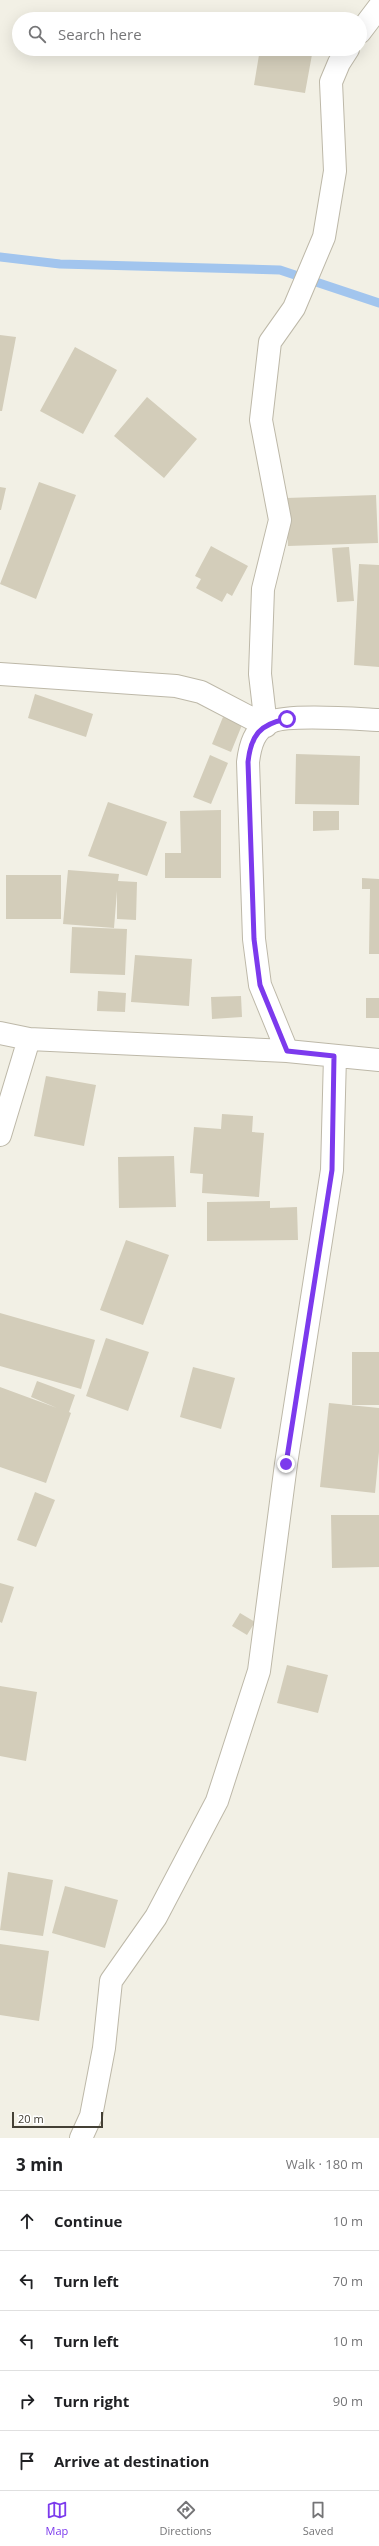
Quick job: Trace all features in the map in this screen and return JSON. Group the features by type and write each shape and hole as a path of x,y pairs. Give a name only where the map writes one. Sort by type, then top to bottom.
{"street":[{"path":"367,23 379,7"},
{"path":"266,726 260,674 263,589 280,520 261,420 270,342 294,308 324,238 334,171 330,82 344,56"},
{"path":"0,674 176,686 201,692 266,726"},
{"path":"287,1051 260,985 254,939 248,762 250,746 258,731 271,722 287,719 379,720"},
{"path":"0,1033 29,1039 287,1051 379,1060"},
{"path":"0,1135 29,1039"},
{"path":"81,2138 91,2116 104,2048 111,1981 156,1917 217,1801 259,1671 286,1464 332,1170 334,1056"}],"building":[{"path":"259,56 312,56 305,93 254,85"},
{"path":"0,335 16,337 2,411 0,411"},
{"path":"75,347 117,370 83,434 40,411"},
{"path":"147,397 197,439 164,478 114,436"},
{"path":"39,482 76,495 36,599 0,584"},
{"path":"0,487 6,488 1,510 0,510"},
{"path":"376,495 378,543 288,546 286,498"},
{"path":"211,546 248,566 232,596 227,593 222,602 196,588 201,579 195,576"},
{"path":"349,547 354,601 337,602 332,548"},
{"path":"359,564 379,565 379,667 354,665"},
{"path":"35,694 93,714 86,737 28,718"},
{"path":"223,717 242,725 231,752 212,744"},
{"path":"296,754 360,756 359,805 295,804"},
{"path":"210,755 228,763 211,804 193,797"},
{"path":"108,802 167,822 147,876 88,856"},
{"path":"221,810 221,878 165,878 165,853 181,853 180,811"},
{"path":"313,811 339,811 339,830 313,831"},
{"path":"68,870 119,874 118,881 137,882 136,920 117,919 117,891 114,928 63,924"},
{"path":"6,875 61,875 61,919 6,919"},
{"path":"362,878 379,879 379,954 369,954 370,889 362,889"},
{"path":"72,927 127,929 125,975 70,973"},
{"path":"135,955 192,959 189,1006 131,1002"},
{"path":"98,991 126,993 125,1012 97,1011"},
{"path":"241,996 242,1017 212,1019 211,997"},
{"path":"366,998 379,998 379,1018 366,1018"},
{"path":"46,1076 96,1085 84,1146 34,1136"},
{"path":"222,1114 253,1116 252,1132 264,1133 259,1197 202,1193 203,1174 190,1173 194,1127 221,1129"},
{"path":"174,1156 176,1207 119,1208 118,1157"},
{"path":"270,1201 270,1208 297,1207 298,1240 207,1241 207,1202"},
{"path":"126,1240 169,1255 143,1325 100,1310"},
{"path":"0,1313 95,1340 81,1389 0,1366"},
{"path":"106,1338 149,1352 128,1411 86,1396"},
{"path":"352,1352 379,1352 379,1405 352,1405"},
{"path":"193,1367 235,1378 221,1429 180,1417"},
{"path":"37,1381 75,1395 69,1412 71,1413 46,1483 0,1467 0,1387 57,1408 31,1397"},
{"path":"329,1403 379,1408 379,1452 375,1493 320,1487"},
{"path":"35,1492 55,1500 36,1547 17,1540"},
{"path":"331,1515 379,1515 379,1567 332,1568"},
{"path":"0,1583 14,1587 2,1623 0,1622"},
{"path":"240,1613 255,1622 247,1635 232,1626"},
{"path":"287,1665 328,1675 318,1713 277,1703"},
{"path":"0,1686 37,1692 26,1761 0,1756"},
{"path":"8,1872 53,1880 43,1936 0,1930"},
{"path":"65,1886 118,1900 105,1948 52,1933"},
{"path":"0,1944 49,1951 39,2021 0,2015"}],"waterway":[{"path":"0,257 60,264 280,270 379,303"}],"route":[{"path":"286,1464 332,1170 334,1056 287,1051 260,985 254,939 248,762 250,746 258,731 271,722 287,719"}]}
